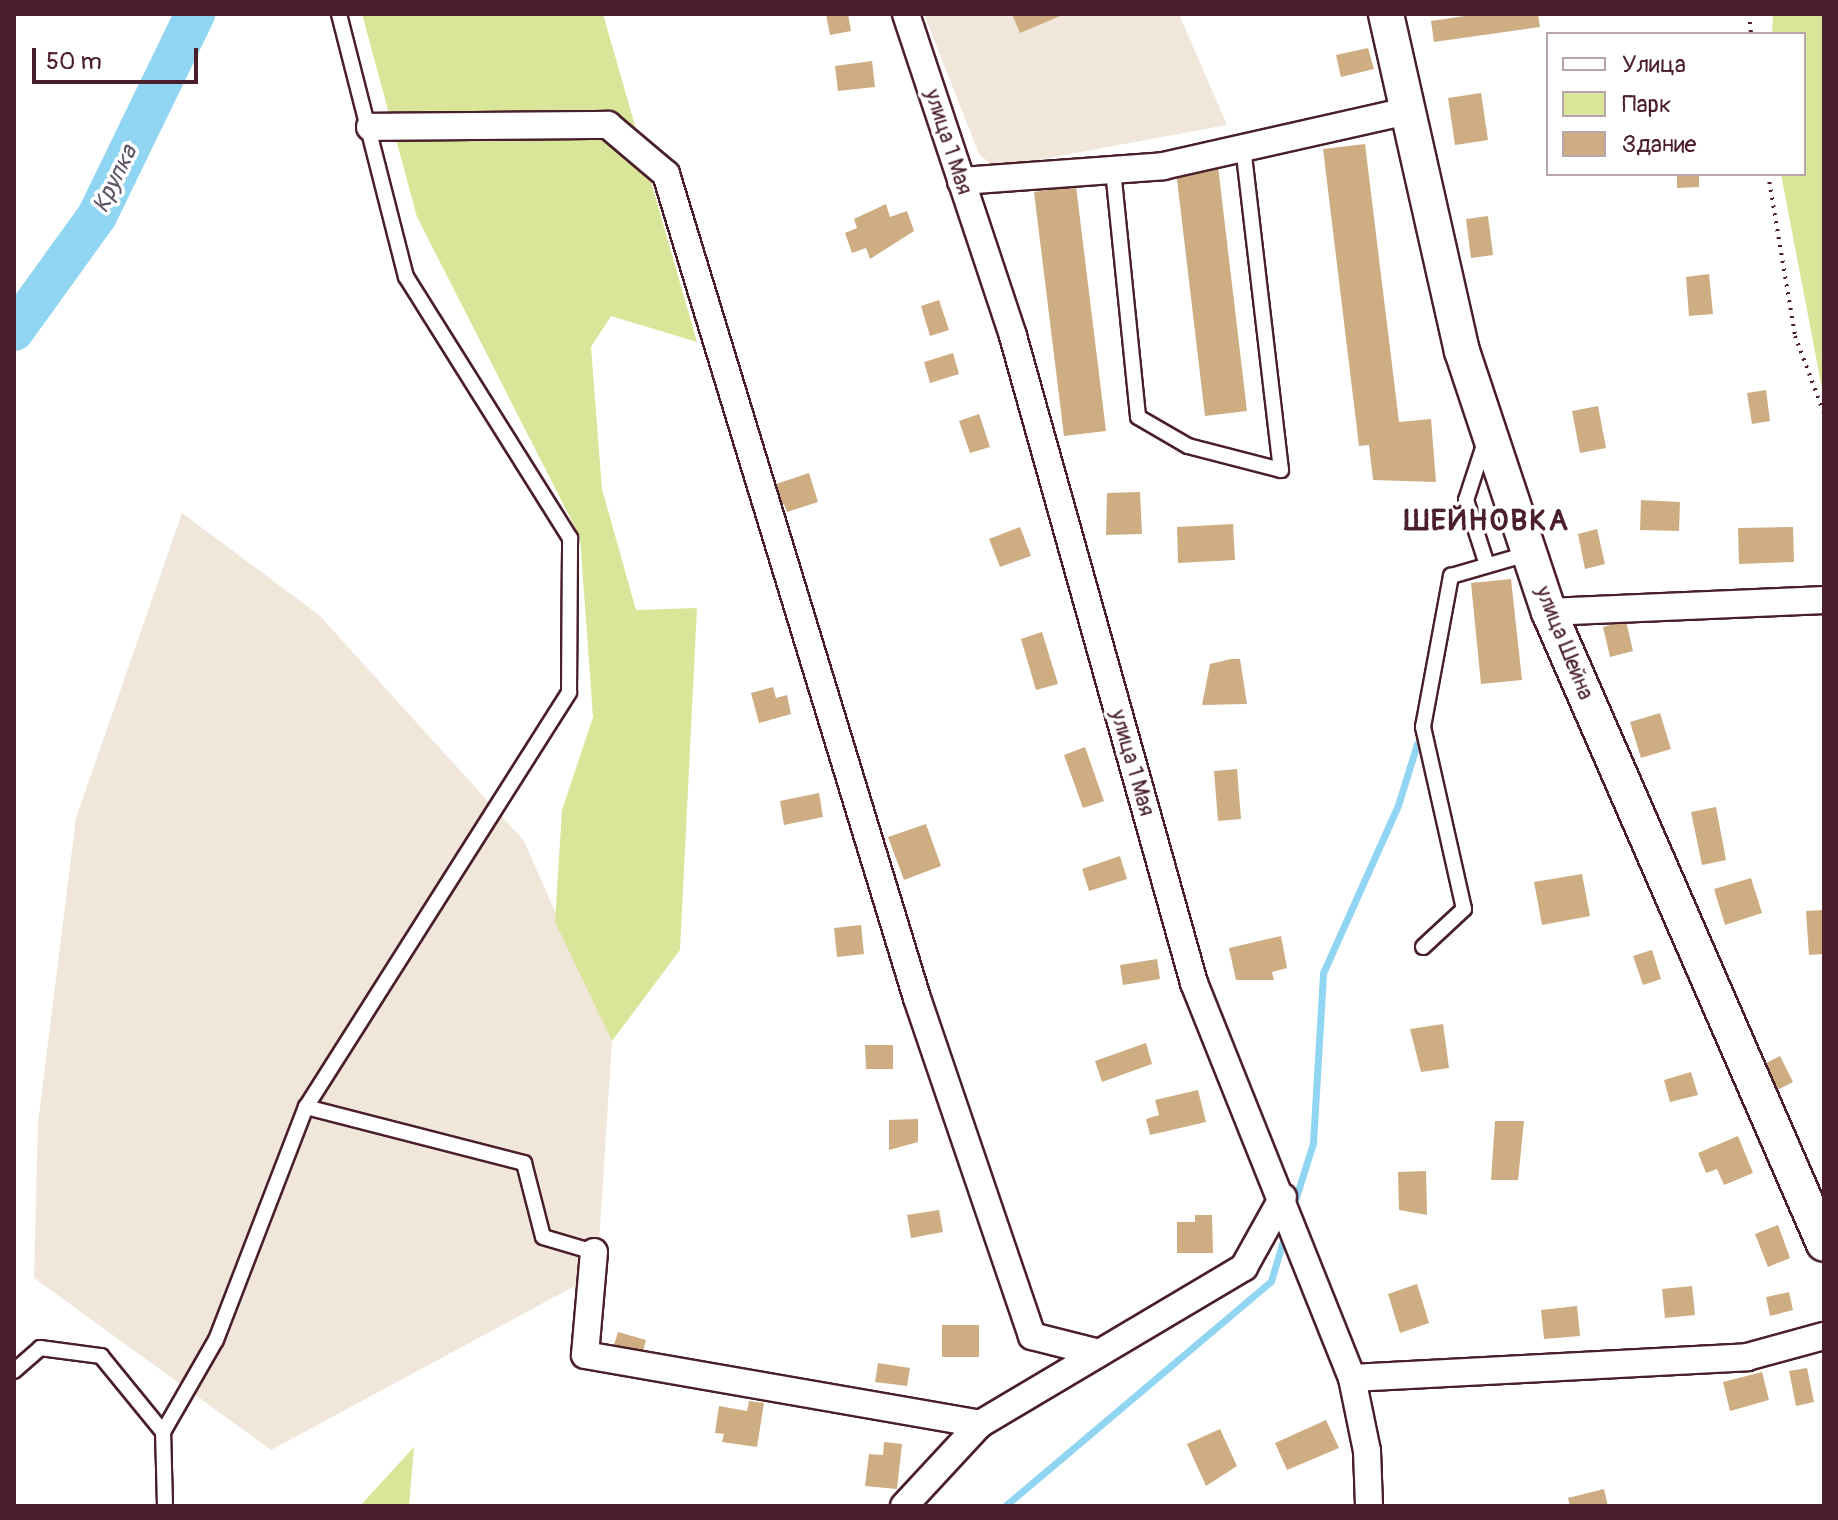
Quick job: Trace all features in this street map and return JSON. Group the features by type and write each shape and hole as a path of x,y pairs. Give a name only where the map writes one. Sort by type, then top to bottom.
{"street":[{"name":"улица 1 Мая","path":"906,14 1013,336 1194,983 1283,1197 1352,1378 1367,1451 1369,1506"},
{"name":"улица Шейна","path":"1386,14 1462,351 1549,612 1824,1244"},
{"path":"961,181 1113,170 1243,148 1408,111"},
{"path":"370,127 608,125 666,174 917,998 1032,1336 1099,1353"},
{"path":"1549,612 1824,600"},
{"path":"904,1506 980,1424 1244,1267 1283,1197"},
{"path":"594,1252 585,1355 980,1424"},
{"path":"1352,1378 1747,1357 1824,1336"}],"lane":[{"path":"165,1506 163,1432 216,1340 306,1107 569,692 570,538 406,277 339,14"},
{"path":"1113,170 1138,417 1188,446 1281,470 1243,148"},
{"path":"1487,565 1466,500 1489,430"},
{"path":"1423,947 1464,909 1423,727 1451,576 1530,553"},
{"path":"306,1107 524,1163 543,1237 594,1252"},
{"path":"14,1371 40,1348 101,1356 163,1432"}],"path":[{"path":"1768,176 1795,336 1824,413"}],"shaded area":[{"path":"924,14 1179,14 1227,125 995,168 979,154"},
{"path":"182,513 319,615 524,841 612,1041 597,1274 271,1450 34,1278 38,1123 76,818"}],"green space":[{"path":"362,14 603,14 697,342 611,316 591,347 602,489 636,610 697,608 680,950 612,1041 555,922 562,810 593,717 580,537 417,217"},
{"path":"1824,14 1824,399 1781,176 1806,176 1806,32 1772,32 1773,16"},
{"path":"414,1447 409,1506 360,1506"}],"building":[{"path":"826,14 848,14 851,31 830,35"},
{"path":"1012,14 1065,14 1020,33"},
{"path":"1478,14 1538,14 1540,27 1434,42 1431,21"},
{"path":"1368,48 1374,69 1341,77 1336,55"},
{"path":"872,61 875,87 838,91 835,66"},
{"path":"1481,93 1488,140 1455,145 1448,98"},
{"path":"1365,144 1399,422 1431,419 1436,482 1373,480 1369,445 1359,446 1323,149"},
{"path":"1218,166 1247,411 1205,416 1176,171"},
{"path":"1677,176 1699,176 1699,187 1677,188"},
{"path":"1076,186 1106,431 1064,436 1034,192"},
{"path":"886,204 890,217 907,211 914,231 870,259 866,248 852,253 845,233 857,228 854,219"},
{"path":"1488,216 1493,255 1471,258 1466,219"},
{"path":"1709,274 1713,314 1689,316 1686,277"},
{"path":"939,300 949,330 930,336 921,306"},
{"path":"953,353 959,374 930,383 924,362"},
{"path":"1766,390 1770,421 1752,424 1747,393"},
{"path":"1598,406 1606,448 1580,453 1572,411"},
{"path":"979,414 990,447 970,453 959,421"},
{"path":"809,473 818,502 787,512 784,504 770,508 764,488"},
{"path":"1140,492 1142,534 1106,535 1107,493"},
{"path":"1641,500 1680,502 1679,531 1640,530"},
{"path":"1233,524 1235,560 1178,563 1177,527"},
{"path":"1020,527 1031,556 1000,567 989,539"},
{"path":"1793,527 1794,562 1739,564 1738,528"},
{"path":"1597,529 1605,564 1585,569 1578,534"},
{"path":"1511,579 1522,680 1481,684 1471,583"},
{"path":"1626,621 1633,651 1610,657 1603,627"},
{"path":"1042,632 1058,684 1036,690 1021,639"},
{"path":"1240,659 1247,704 1202,705 1210,664"},
{"path":"773,687 776,698 787,695 791,714 759,723 751,693"},
{"path":"1660,713 1671,749 1641,758 1630,722"},
{"path":"1085,747 1104,801 1083,808 1064,755"},
{"path":"1237,769 1241,819 1218,821 1214,771"},
{"path":"819,793 823,817 784,825 780,801"},
{"path":"1716,807 1726,860 1702,865 1691,812"},
{"path":"926,824 941,866 904,880 888,837"},
{"path":"1120,856 1127,879 1089,891 1082,869"},
{"path":"1582,874 1590,916 1542,925 1534,882"},
{"path":"1751,878 1762,913 1725,925 1714,889"},
{"path":"1824,910 1824,954 1809,955 1806,911"},
{"path":"861,925 864,954 837,957 834,928"},
{"path":"1281,936 1287,968 1272,972 1274,980 1236,980 1229,948"},
{"path":"1652,950 1661,979 1643,985 1633,956"},
{"path":"1157,959 1160,979 1123,985 1120,965"},
{"path":"1443,1024 1449,1068 1421,1072 1410,1029"},
{"path":"1146,1043 1152,1064 1102,1082 1095,1061"},
{"path":"865,1045 893,1045 893,1069 866,1069"},
{"path":"1780,1056 1793,1082 1775,1091 1762,1065"},
{"path":"1691,1072 1698,1095 1670,1102 1664,1080"},
{"path":"1198,1090 1206,1122 1150,1135 1146,1119 1159,1115 1155,1100"},
{"path":"918,1119 918,1142 889,1150 889,1120"},
{"path":"1495,1121 1524,1121 1518,1180 1491,1180"},
{"path":"1738,1136 1753,1173 1724,1185 1717,1169 1706,1173 1698,1153"},
{"path":"1426,1171 1427,1215 1399,1210 1398,1172"},
{"path":"939,1210 943,1232 911,1238 907,1215"},
{"path":"1195,1215 1212,1215 1213,1253 1177,1253 1177,1222 1195,1222"},
{"path":"1778,1225 1790,1258 1768,1267 1755,1234"},
{"path":"1417,1284 1429,1323 1400,1333 1388,1294"},
{"path":"1692,1286 1695,1315 1665,1318 1662,1289"},
{"path":"1789,1292 1793,1310 1770,1316 1766,1297"},
{"path":"1577,1306 1580,1336 1544,1339 1541,1310"},
{"path":"942,1325 979,1325 979,1357 942,1357"},
{"path":"618,1332 646,1340 641,1359 612,1351"},
{"path":"878,1363 910,1368 907,1386 875,1382"},
{"path":"1807,1368 1814,1402 1796,1406 1789,1371"},
{"path":"1762,1372 1769,1400 1730,1411 1723,1382"},
{"path":"749,1401 764,1403 757,1447 722,1442 724,1434 715,1433 719,1406 747,1411"},
{"path":"1326,1420 1339,1448 1287,1470 1275,1443"},
{"path":"1220,1429 1237,1466 1206,1486 1187,1444"},
{"path":"884,1442 902,1444 897,1489 865,1486 869,1454 883,1455"},
{"path":"1604,1489 1608,1506 1570,1506 1568,1498"}],"waterway":[{"name":"Крупка","path":"14,331 97,216 195,14"},
{"path":"1293,1207 1313,1143 1323,973 1398,805 1417,744"},
{"path":"1005,1506 1271,1281 1285,1234"}],"district":[{"name":"ШЕЙНОВКА","path":"1487,521"}]}
